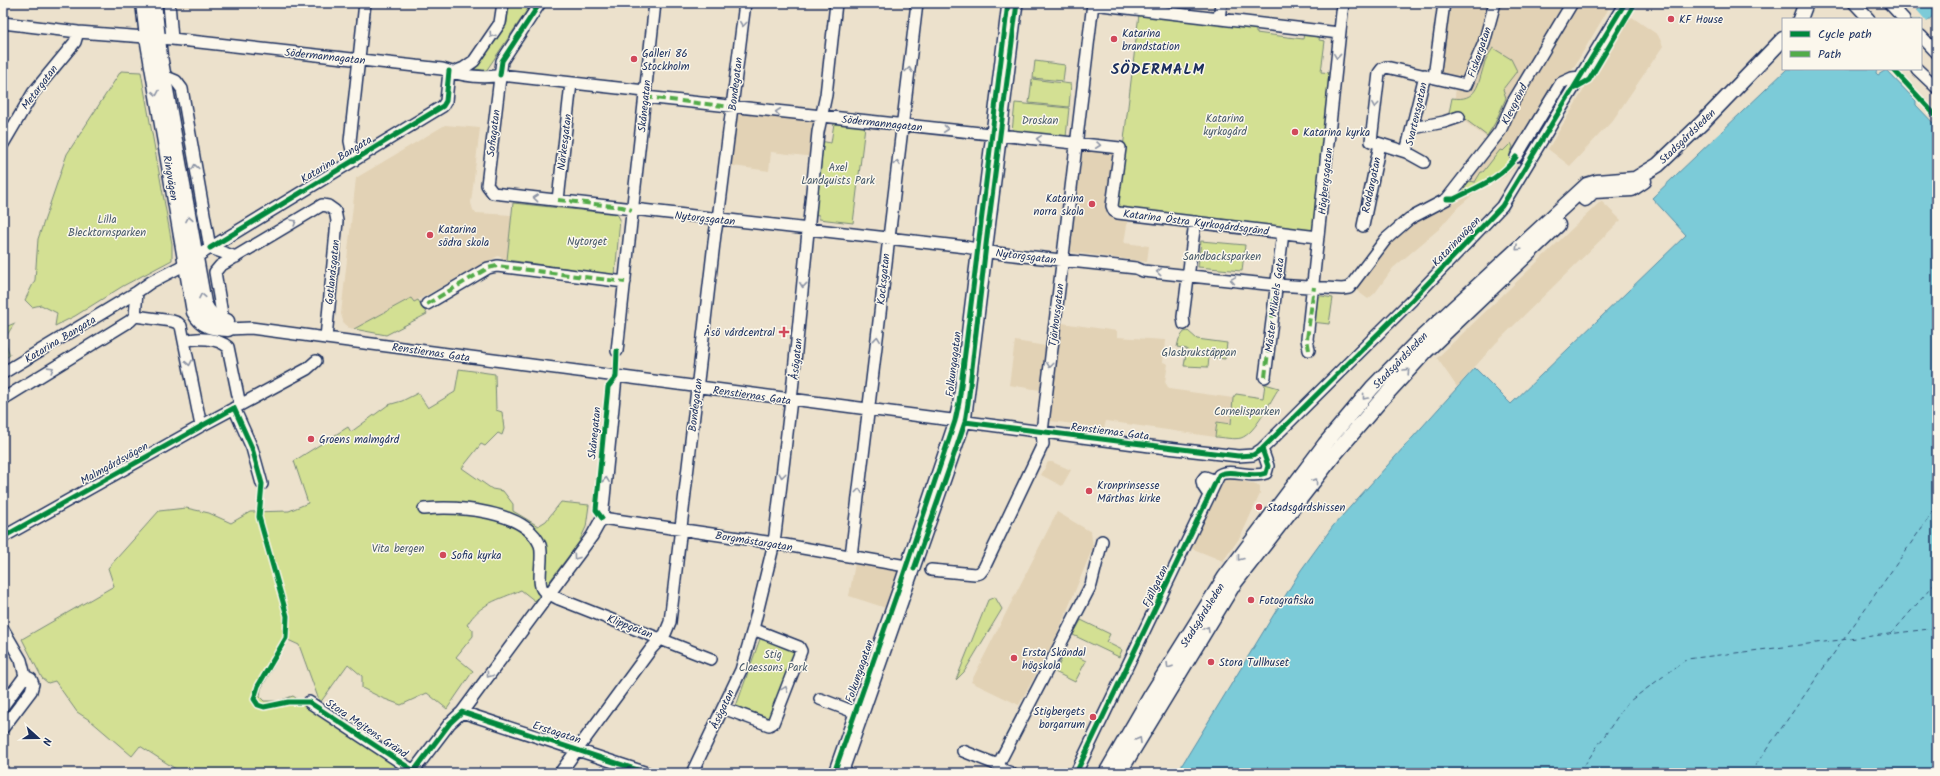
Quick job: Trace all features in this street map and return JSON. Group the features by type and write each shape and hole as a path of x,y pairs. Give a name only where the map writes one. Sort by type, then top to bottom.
{"main road":[{"name":"Ringvägen","path":"143,3 164,76 191,261 194,312 201,323 208,326 226,323"},
{"name":"Ringvägen","path":"154,3 152,38 191,261 206,309 213,317 226,323"},
{"path":"1800,18 1806,3"},
{"path":"1807,18 1812,3"},
{"name":"Stadsgårdsleden","path":"1119,773 1233,585 1325,444 1372,388 1418,341 1587,185 1598,182 1635,179 1658,165 1702,123 1782,40"},
{"name":"Stadsgårdsleden","path":"1106,773 1150,697 1225,577 1269,531 1381,400 1426,351 1593,191 1632,188 1666,164 1782,46"}],"street":[{"path":"170,3 172,39"},
{"path":"354,160 350,142 365,3"},
{"path":"451,72 464,68 474,61 500,23 503,3"},
{"path":"500,75 502,61 540,3"},
{"name":"Skånegatan","path":"617,351 655,3"},
{"name":"Bondegatan","path":"560,773 661,638 670,622 715,234 745,3"},
{"name":"Åsögatan","path":"692,773 740,670 753,629 774,544 808,241 807,230 820,117 826,95 836,3"},
{"name":"Kocksgatan","path":"851,556 917,3"},
{"name":"Folkungagatan","path":"996,135 1008,3"},
{"name":"Folkungagatan","path":"834,773 859,714 960,422 959,402 996,135 1017,3"},
{"path":"1219,19 1221,3"},
{"name":"Högbergsgatan","path":"1309,350 1307,340 1314,287 1343,3"},
{"name":"Svartensgatan","path":"1406,152 1429,76 1444,3"},
{"name":"Fiskargatan","path":"1382,69 1386,67 1466,86 1469,83 1484,43 1495,3"},
{"name":"Klevgränd","path":"1350,288 1386,239 1410,219 1447,199 1500,132 1513,102 1572,3"},
{"name":"Katarinavägen","path":"1253,455 1262,449 1423,290 1502,206 1626,3"},
{"path":"1854,3 1868,18"},
{"path":"1888,3 1903,18"},
{"path":"1093,4 1339,33"},
{"name":"Tjärhovsgatan","path":"931,570 975,574 980,573 984,568 1043,444 1042,432 1093,4"},
{"name":"Södermannagatan","path":"3,23 78,32 172,39 359,60 491,77 500,75 571,83 732,107 1120,148"},
{"name":"Metargatan","path":"4,138 33,93 75,42 78,32"},
{"path":"1922,37 1937,53"},
{"name":"Roddargatan","path":"1363,226 1376,142 1379,73 1382,69"},
{"path":"1918,70 1937,88"},
{"name":"Katarina Bangata","path":"3,373 151,282 191,261 443,106 446,101 451,72"},
{"name":"Sofiagatan","path":"500,75 487,185 489,190 493,193 558,200"},
{"path":"164,76 176,81 182,89 210,248 236,257"},
{"path":"1516,157 1561,83 1572,78 1581,78"},
{"name":"Närkesgatan","path":"558,200 571,83"},
{"path":"1413,128 1444,122 1459,117"},
{"path":"1376,142 1406,152 1424,162"},
{"name":"Katarina Östra Kyrkogårdsgränd","path":"1120,148 1112,206 1114,211 1120,213 1318,237"},
{"path":"558,200 622,207 632,210"},
{"name":"Gotlandsgatan","path":"236,257 322,205 333,208 337,221 326,338"},
{"name":"Nytorgsgatan","path":"632,210 888,238 1063,261 1276,285 1350,288"},
{"path":"1184,324 1183,317 1195,222"},
{"name":"Mäster Mikaels Gata","path":"1265,377 1283,233"},
{"path":"226,323 215,272 220,266 236,257"},
{"path":"427,304 488,268 497,266 625,282"},
{"path":"137,292 135,316 178,323 181,326 200,426"},
{"name":"Katarina Bangata","path":"3,399 130,321 135,316"},
{"name":"Renstiernas Gata","path":"226,323 251,328 960,422 1238,456 1253,455"},
{"path":"185,341 193,339 222,342 228,347 237,406 252,448 262,484"},
{"name":"Malmgårdsvägen","path":"3,536 200,426 307,370 316,361"},
{"name":"Skånegatan","path":"413,772 450,723 462,712 597,528 602,518 616,377"},
{"name":"Folkungagatan","path":"842,773 906,566 960,422"},
{"name":"Fjällgatan","path":"1076,773 1209,495 1202,486 1202,480 1205,477 1209,477 1216,481 1222,473 1259,476 1266,473 1268,466 1262,449"},
{"path":"424,509 444,507 484,512 512,519 524,526 539,545 542,555 540,586 550,594"},
{"name":"Borgmästargatan","path":"602,518 680,529 906,566"},
{"path":"998,765 1091,585 1102,541"},
{"name":"Klippgatan","path":"550,594 563,601 661,638 711,659"},
{"path":"3,629 21,660 26,676 31,679 33,684 31,691 3,728"},
{"path":"723,708 768,725 773,723 801,651 799,647 753,629"},
{"path":"3,706 26,676"},
{"name":"Folkungagatan","path":"820,699 859,714"},
{"name":"Stora Mejtens Gränd","path":"309,702 413,772"},
{"name":"Erstagatan","path":"462,712 647,773"},
{"path":"963,751 998,765 1003,770 1010,773"}],"shaded area":[{"path":"1444,3 1612,3 1514,168 1504,177 1475,193 1457,208 1439,229 1393,268 1375,293 1368,299 1349,285 1386,238 1446,198 1490,140 1454,114 1456,83 1435,77"},
{"path":"1629,15 1658,35 1663,46 1613,120 1570,166 1548,149"},
{"path":"733,107 819,117 815,157 771,152 769,171 726,165"},
{"name":"Katarina södra skola","path":"445,125 480,128 471,203 473,210 476,213 512,215 507,260 498,256 414,302 411,298 354,329 349,328 344,324 341,314 356,178"},
{"name":"Katarina norra skola","path":"1085,149 1114,153 1107,216 1128,219 1124,243 1149,246 1147,262 1070,252 1082,152"},
{"path":"1601,201 1621,220 1496,343 1457,387 1437,358"},
{"path":"1055,322 1117,331 1117,337 1165,340 1163,362 1168,364 1165,382 1169,389 1233,398 1231,424 1217,422 1215,437 1106,421 1104,428 1043,420 1046,391 1009,385 1015,341 1052,347"},
{"path":"1048,462 1052,462 1071,470 1062,486 1041,475"},
{"path":"1222,475 1260,486 1260,494 1241,536 1223,561 1186,546"},
{"path":"1057,512 1091,532 1093,547 1057,635 1019,705 971,682"},
{"path":"856,558 900,565 886,608 849,596"}],"green space":[{"path":"509,3 532,3 486,71 475,69 507,23"},
{"name":"Katarina kyrkogård","path":"1139,14 1256,28 1256,33 1303,39 1304,33 1320,35 1319,40 1325,41 1321,72 1331,73 1314,230 1311,232 1118,209 1116,207"},
{"path":"1493,48 1511,59 1517,71 1503,89 1506,98 1495,123 1487,136 1461,116 1449,113 1452,98 1460,99 1467,97 1475,90 1478,85 1485,61"},
{"path":"1035,61 1065,65 1063,81 1033,78"},
{"name":"Lilla Blecktornsparken","path":"121,71 141,72 172,244 172,260 123,286 75,316 55,326 57,313 41,305 32,307 25,300 35,280 38,239 67,154"},
{"path":"1032,79 1071,84 1069,107 1029,103"},
{"name":"Droskan","path":"1015,103 1069,108 1066,137 1012,132"},
{"name":"Axel Landquists Park","path":"834,123 865,126 853,223 819,219 819,215 812,214 820,141 831,143"},
{"path":"1511,143 1513,147 1510,153 1514,157 1502,170 1488,180 1456,196 1468,181 1475,182 1481,172 1483,172 1500,150 1503,151"},
{"name":"Nytorget","path":"513,203 617,214 620,219 615,275 507,260"},
{"name":"Sandbacksparken","path":"1201,241 1245,245 1242,271 1198,267"},
{"path":"1316,295 1333,298 1329,324 1312,322"},
{"path":"411,298 414,302 418,300 427,314 386,335 354,329"},
{"path":"15,323 6,338 10,355 3,360 3,328"},
{"name":"Glasbrukstäppan","path":"1188,331 1197,339 1227,343 1225,359 1209,357 1208,367 1184,366 1187,349 1177,347 1179,339 1184,332"},
{"name":"Vita bergen","path":"459,369 495,374 496,410 502,412 504,429 502,435 498,433 485,446 481,444 462,468 492,489 503,491 513,504 513,511 538,526 546,521 561,502 589,505 586,527 579,542 535,601 521,590 490,603 472,618 467,625 473,630 473,636 456,657 473,671 447,709 427,693 401,705 382,698 362,688 362,676 348,664 320,703 299,645 288,640 261,689 260,697 264,701 278,701 293,696 402,769 399,773 182,773 140,746 132,756 91,721 77,712 55,681 48,683 42,678 22,639 114,586 108,568 159,511 186,508 209,513 231,523 250,512 289,511 308,503 294,461 348,427 351,432 388,405 402,401 418,393 428,408 455,392"},
{"name":"Cornelisparken","path":"1265,384 1279,388 1252,430 1247,435 1238,439 1215,437 1217,422 1231,424 1233,398 1236,394 1263,398"},
{"path":"995,597 1002,609 964,672 956,680 988,600"},
{"path":"1081,620 1110,634 1106,642 1122,650 1119,657 1073,635"},
{"name":"Stig Claessons Park","path":"761,636 794,648 797,653 771,720 735,709"},
{"path":"1066,651 1086,661 1075,682 1055,672"}],"water":[{"path":"1925,3 1937,3 1937,12 1922,26 1922,18 1909,18"},
{"path":"1786,70 1877,70 1876,73 1878,75 1886,70 1916,101 1916,105 1937,127 1937,773 1177,773 1301,570 1333,526 1475,368 1511,404 1686,235 1652,198"}],"pier":[{"path":"1916,9 1928,23 1922,28 1922,18 1907,18"}],"ferry route":[{"path":"1750,773 1937,506"},
{"path":"1891,634 1937,581"},
{"path":"1579,773 1627,703 1687,659 1937,628"}],"marked path":[{"path":"645,97 732,107"},
{"path":"558,200 622,207 632,210"},
{"path":"427,304 488,268 497,266 625,282"},
{"path":"1265,377 1276,285"},
{"path":"1309,350 1307,339 1314,287"}],"cycle path":[{"path":"500,75 502,61 540,3"},
{"path":"834,773 900,585 955,421 959,402 1008,3"},
{"path":"914,569 965,422 1017,3"},
{"path":"965,422 1238,456 1253,455 1262,449 1412,300 1502,206 1625,3"},
{"path":"1575,88 1589,80 1635,3"},
{"path":"1894,70 1937,117"},
{"path":"210,248 443,106 446,101 449,71"},
{"path":"1447,199 1454,199 1488,182 1510,165 1516,157"},
{"path":"602,518 596,510 608,387 616,377 617,351"},
{"path":"3,537 234,408 252,448 262,484 259,517 287,616 286,638 258,686 254,699 258,705 264,707 288,702 309,702 414,771 450,723 462,712 647,773"},
{"path":"1076,773 1219,475 1224,473 1254,475 1266,473 1268,466 1262,449"}],"place":[{"name":"KF House","path":"1671,19"},
{"name":"Katarina brandstation","path":"1114,39"},
{"name":"Galleri 86 Stockholm","path":"634,59"},
{"name":"Katarina kyrka","path":"1295,132"},
{"name":"Katarina norra skola","path":"1092,204"},
{"name":"Katarina södra skola","path":"430,235"},
{"name":"Åsö vårdcentral","path":"784,332"},
{"name":"Groens malmgård","path":"311,439"},
{"name":"Kronprinsesse Märthas kirke","path":"1089,491"},
{"name":"Stadsgårdshissen","path":"1259,507"},
{"name":"Sofia kyrka","path":"443,555"},
{"name":"Fotografiska","path":"1251,600"},
{"name":"Ersta Sköndal högskola","path":"1014,658"},
{"name":"Stora Tullhuset","path":"1211,662"},
{"name":"Stigbergets borgarrum","path":"1093,717"}],"district":[{"name":"SÖDERMALM","path":"1158,69"}]}
